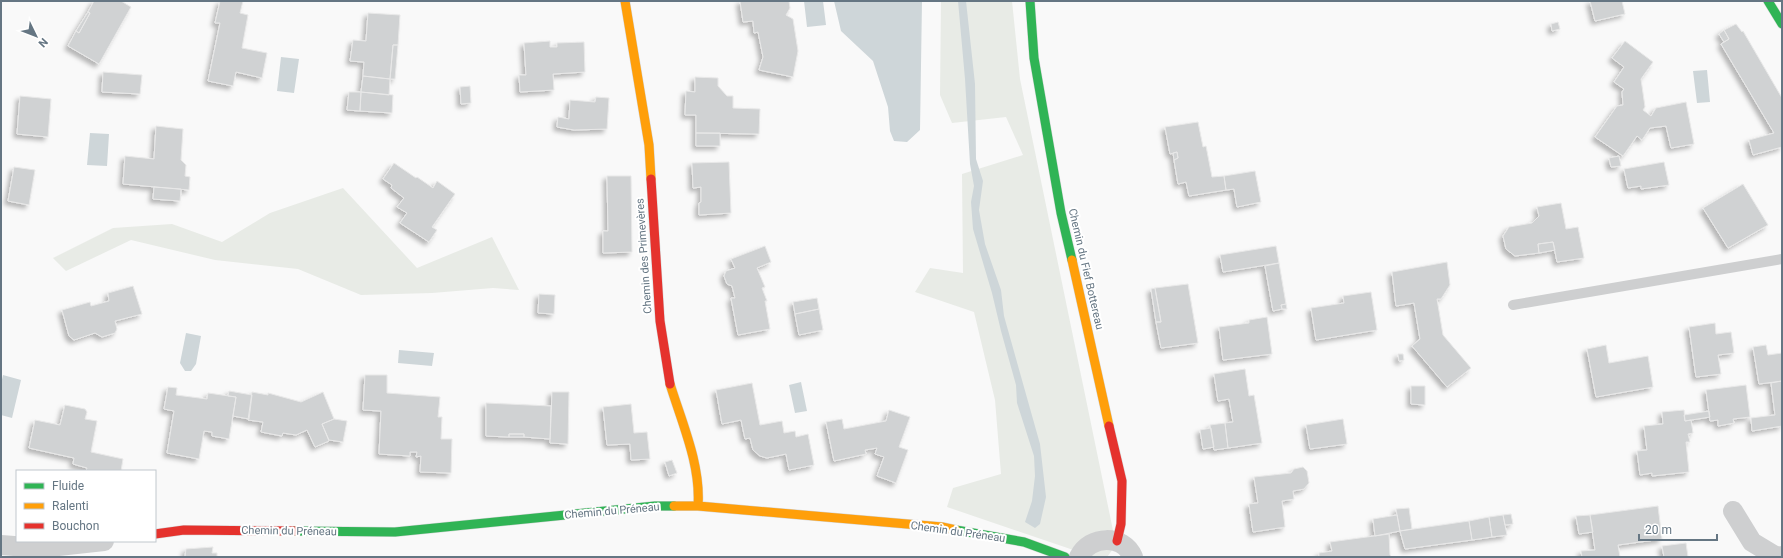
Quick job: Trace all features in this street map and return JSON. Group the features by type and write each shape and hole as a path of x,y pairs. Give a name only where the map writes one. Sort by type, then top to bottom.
{"street":[{"name":"Chemin des Primevères","path":"625,1 649,145 660,321 668,377 695,464 698,506"},
{"name":"Chemin du Fief Bottereau","path":"1030,1 1034,58 1061,213 1122,481 1121,524 1116,541"},
{"path":"1768,1 1782,24"},
{"name":"Chemin du Préneau","path":"156,534 184,530 395,532 655,506 698,506 942,527 1024,542 1065,557"},
{"path":"1733,511 1752,542 1777,557 1782,556"},
{"path":"1079,557 1082,551 1089,545 1098,541 1107,540 1116,541 1125,546 1133,557"},
{"path":"1,545 40,548 95,542"}],"lane":[{"path":"1513,305 1782,259"}],"shaded area":[{"path":"804,1 823,1 826,25 807,27"},
{"path":"834,1 922,1 920,130 907,142 894,141 890,131 888,107 873,61 841,31"},
{"path":"941,1 1012,1 1020,79 1116,545 1107,557 1094,557 947,507 953,488 1001,474 995,400 974,312 915,292 930,268 963,273 962,174 1023,155 1006,117 952,123 940,95"},
{"path":"958,1 966,1 975,84 976,159 983,181 979,210 985,244 1001,290 1004,316 1040,444 1046,497 1040,524 1035,528 1025,522 1032,501 1035,476 1034,456 1017,403 1016,385 992,293 973,229 971,202 974,186 970,164 965,79"},
{"path":"281,57 299,59 294,93 277,91"},
{"path":"1707,70 1710,102 1697,103 1693,71"},
{"path":"90,133 109,134 107,166 87,165"},
{"path":"343,188 417,268 492,237 519,290 493,288 432,293 361,295 298,269 215,260 131,240 66,271 53,258 113,228 172,224 222,242 270,213"},
{"path":"186,333 201,336 196,364 191,371 185,371 180,363"},
{"path":"399,350 434,353 432,366 398,363"},
{"path":"3,375 21,380 12,418 1,415 1,384"},
{"path":"801,382 807,411 795,413 789,385"}],"building":[{"path":"94,1 121,1 131,7 99,64 68,46 76,31 79,33 90,13 88,12"},
{"path":"220,1 243,1 240,13 248,15 242,48 267,53 262,78 236,72 233,86 208,81 220,23 215,23"},
{"path":"740,1 789,1 790,8 786,15 793,19 798,51 793,77 759,70 763,57 758,32 754,33 753,21 743,22"},
{"path":"1590,1 1622,1 1625,14 1595,21"},
{"path":"88,12 90,13 79,33 76,31"},
{"path":"368,13 400,15 398,45 393,45 390,79 363,76 364,62 350,61 353,40 366,41"},
{"path":"1558,22 1560,29 1552,31 1551,24"},
{"path":"1736,24 1742,32 1743,31 1782,98 1782,147 1753,155 1749,140 1774,133 1721,44 1729,39 1724,30"},
{"path":"1724,30 1729,39 1724,42 1719,34"},
{"path":"550,41 550,47 557,47 557,43 584,42 585,72 553,74 554,90 520,92 519,75 526,75 524,43"},
{"path":"1625,41 1653,62 1641,79 1645,107 1643,110 1651,116 1656,108 1686,102 1694,144 1671,148 1666,126 1650,128 1642,140 1637,136 1623,156 1595,137 1617,106 1623,105 1622,92 1624,89 1614,82 1624,67 1612,58"},
{"path":"393,45 398,45 395,79 390,79"},
{"path":"103,72 142,75 140,94 102,92"},
{"path":"363,76 390,79 389,95 361,92"},
{"path":"695,77 718,78 718,86 727,96 733,96 733,108 760,109 759,134 696,133 696,115 685,115 686,91 695,92"},
{"path":"470,86 471,103 461,104 460,87"},
{"path":"349,92 361,92 360,111 347,110"},
{"path":"361,92 393,95 392,113 360,111"},
{"path":"20,96 51,99 48,137 17,134"},
{"path":"596,97 609,98 607,129 574,130 557,127 558,117 569,119 570,100 595,102"},
{"path":"1198,122 1203,147 1206,146 1212,177 1224,176 1226,190 1189,196 1186,182 1178,184 1174,160 1178,158 1177,152 1170,154 1165,127"},
{"path":"156,126 183,129 181,160 186,165 185,176 190,177 189,190 123,184 125,156 154,159"},
{"path":"696,133 720,133 720,146 696,146"},
{"path":"1177,152 1178,158 1174,160 1173,153"},
{"path":"1619,156 1621,166 1611,167 1609,158"},
{"path":"729,162 731,213 699,215 701,187 693,188 692,163"},
{"path":"1664,162 1669,185 1641,189 1641,186 1628,188 1624,169"},
{"path":"394,163 433,188 437,181 455,194 432,227 437,230 429,242 400,223 407,213 397,207 404,198 391,188 392,185 383,179"},
{"path":"14,167 35,170 29,205 8,201"},
{"path":"1255,171 1261,202 1237,207 1234,189 1226,190 1224,176"},
{"path":"607,176 631,176 632,252 603,253 603,231 608,231"},
{"path":"1743,184 1768,225 1728,248 1703,208"},
{"path":"154,187 181,189 180,201 153,199"},
{"path":"1561,203 1566,229 1578,227 1584,258 1557,262 1553,242 1538,244 1539,253 1515,256 1506,249 1503,236 1509,227 1532,223 1539,216 1537,207"},
{"path":"1553,242 1555,250 1539,253 1538,244"},
{"path":"765,246 771,262 757,268 765,287 762,288 767,301 765,301 770,329 738,335 731,298 735,298 732,286 727,284 724,276 726,271 735,268 731,259"},
{"path":"1276,246 1279,263 1223,272 1220,255"},
{"path":"1447,262 1450,285 1441,299 1437,299 1443,335 1471,368 1447,387 1412,346 1420,339 1414,303 1396,306 1392,272"},
{"path":"1279,263 1286,304 1281,305 1282,309 1273,311 1265,266"},
{"path":"1188,284 1198,343 1161,348 1156,322 1161,322 1155,288"},
{"path":"133,286 142,314 115,321 117,329 115,333 102,337 95,333 74,340 69,336 62,310 90,302 91,306 109,301 108,293"},
{"path":"1155,288 1161,322 1156,322 1151,289"},
{"path":"1371,292 1377,330 1316,340 1311,308 1344,303 1343,296"},
{"path":"539,294 555,295 554,314 538,313"},
{"path":"817,298 819,309 795,314 793,302"},
{"path":"1286,304 1287,309 1282,309 1281,305"},
{"path":"819,309 823,330 799,335 795,314"},
{"path":"1267,317 1272,354 1223,360 1219,327 1249,323 1249,320"},
{"path":"1715,323 1716,334 1731,332 1734,353 1718,355 1721,374 1696,377 1689,327"},
{"path":"1606,345 1609,363 1648,356 1653,387 1596,397 1587,349"},
{"path":"1766,345 1768,355 1782,353 1782,381 1759,384 1753,347"},
{"path":"1398,354 1403,354 1404,360 1399,361"},
{"path":"1245,369 1249,396 1254,395 1262,443 1228,448 1225,423 1233,422 1229,399 1218,401 1214,374"},
{"path":"365,375 387,375 387,393 440,397 438,417 442,417 441,439 452,439 451,473 420,472 421,456 416,457 417,452 410,452 410,456 379,454 381,411 363,410"},
{"path":"1782,381 1782,426 1752,431 1751,418 1775,415 1771,383"},
{"path":"752,383 760,425 782,421 784,433 795,431 796,437 808,434 814,465 789,470 786,454 767,458 760,456 753,450 750,438 745,439 741,420 722,424 716,390"},
{"path":"1746,385 1750,417 1733,419 1734,423 1718,426 1718,420 1710,421 1706,390"},
{"path":"1411,386 1425,386 1425,405 1411,404"},
{"path":"168,387 177,388 176,395 207,399 208,393 236,397 229,439 212,436 212,432 204,431 199,459 167,453 174,411 164,409"},
{"path":"229,391 252,395 249,419 233,416 236,397 228,396"},
{"path":"252,392 268,395 268,393 301,402 323,392 334,419 322,424 329,441 315,447 307,430 296,435 283,433 282,436 261,432 263,422 248,420"},
{"path":"552,392 569,392 568,444 550,443"},
{"path":"486,403 551,406 550,439 524,437 524,434 509,434 509,437 486,436"},
{"path":"631,404 634,433 647,432 650,459 631,460 630,444 607,445 603,407"},
{"path":"65,405 85,409 87,412 85,419 97,421 91,452 123,459 121,470 86,470 87,468 73,464 74,458 29,448 35,420 60,425"},
{"path":"889,410 910,417 899,447 908,450 896,483 877,476 884,457 875,454 877,448 865,450 866,454 834,461 826,422 842,419 844,429 886,421"},
{"path":"1684,410 1685,421 1691,420 1693,433 1688,434 1690,442 1686,442 1689,472 1652,476 1652,473 1640,475 1637,451 1647,450 1644,426 1663,424 1662,412"},
{"path":"1709,411 1710,417 1685,421 1684,415"},
{"path":"334,419 347,421 343,442 329,440 322,424"},
{"path":"1343,419 1347,444 1310,449 1306,425"},
{"path":"1225,423 1228,448 1214,450 1210,425"},
{"path":"1211,428 1214,447 1203,449 1200,430"},
{"path":"509,434 524,434 524,437 509,437"},
{"path":"672,460 677,473 669,476 665,462"},
{"path":"1303,467 1307,471 1309,483 1304,489 1293,491 1294,499 1282,501 1285,527 1253,532 1249,504 1258,503 1254,477 1291,473 1294,469"},
{"path":"1658,506 1662,539 1618,545 1620,557 1582,557 1581,551 1595,550 1590,515"},
{"path":"1409,508 1412,529 1400,531 1396,509"},
{"path":"1511,514 1513,524 1505,525 1503,515"},
{"path":"1397,515 1400,531 1375,536 1373,519"},
{"path":"1503,515 1507,535 1492,537 1489,517"},
{"path":"1590,515 1593,532 1579,534 1576,516"},
{"path":"1489,517 1492,537 1472,540 1469,521"},
{"path":"1469,521 1472,540 1405,549 1400,531"},
{"path":"1389,534 1390,555 1392,557 1319,557 1319,553 1332,551 1330,542"},
{"path":"1686,543 1688,557 1664,557 1662,546"},
{"path":"213,547 212,553 217,553 217,557 185,557 186,549"}],"traffic: fast":[{"path":"1030,1 1034,58 1061,213 1072,260"},
{"path":"1768,1 1782,24"},
{"path":"295,531 395,532 655,506 674,506"},
{"path":"956,530 1024,542 1065,557"}],"traffic: slow":[{"path":"625,1 649,145 651,179"},
{"path":"1072,260 1109,426"},
{"path":"670,384 694,460 697,475 698,506"},
{"path":"674,506 698,506 942,527 956,530"}],"traffic: jam":[{"path":"651,179 660,321 670,384"},
{"path":"1109,426 1122,481 1121,524 1117,541"},
{"path":"156,534 184,530 295,531"}]}
